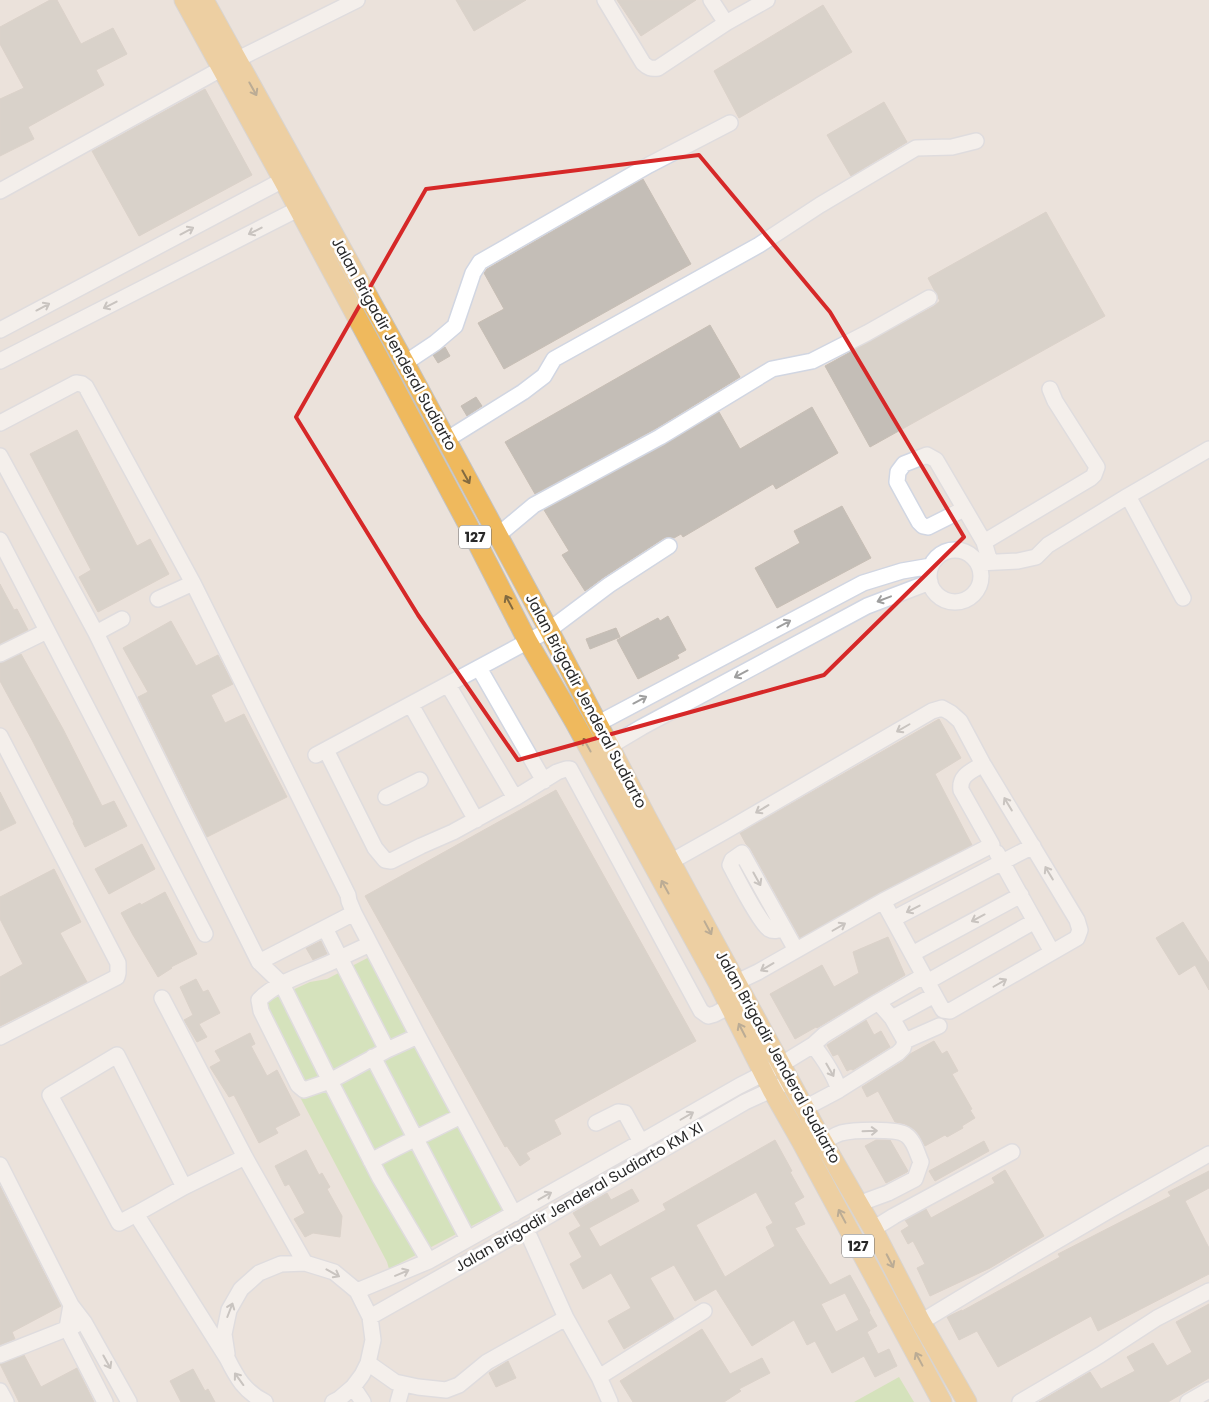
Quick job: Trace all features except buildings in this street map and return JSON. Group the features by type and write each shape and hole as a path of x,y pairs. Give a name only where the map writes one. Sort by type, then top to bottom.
{"main road":[{"name":"Jalan Brigadir Jenderal Sudiarto","path":"184,0 229,64 405,363 549,630 597,724 823,1142 873,1229 921,1322 967,1402"},
{"name":"Jalan Brigadir Jenderal Sudiarto","path":"204,0 229,64 298,209 467,523 528,642 730,1006 768,1082 942,1402"}],"street":[{"path":"0,191 229,64 357,0"},
{"path":"605,0 643,63 649,68 658,68 726,23 767,0"},
{"path":"711,0 726,23"},
{"path":"405,363 435,343 455,326 473,273 480,262 649,165 730,123"},
{"path":"446,440 523,392 544,376 554,358 759,245 891,162 916,148 952,147 976,141"},
{"path":"0,330 283,180"},
{"path":"0,361 298,209"},
{"path":"498,535 534,506 660,437 772,370 812,361 929,298"},
{"path":"0,423 76,384 86,386 193,583 348,895 354,913 514,1214"},
{"path":"984,542 1094,475 1097,467 1054,401 1050,389"},
{"path":"964,509 928,526 923,526 918,522 897,482 898,472 904,464 927,454 936,460 984,542 984,563 978,589 962,601 952,601 942,598 934,591 930,582 929,573 931,566 940,555 953,550 966,552 984,563 1018,561 1036,557 1048,545 1209,449"},
{"path":"0,456 96,633 259,962 282,984 371,1161 429,1262"},
{"path":"1128,496 1183,598"},
{"path":"0,540 204,934"},
{"path":"669,546 609,585 549,630 321,752 375,848 384,860 391,861 476,820 556,772 570,769 701,1012 708,1016 730,1006"},
{"path":"597,724 863,583 902,571 931,566"},
{"path":"610,746 867,606 930,582"},
{"path":"158,599 193,583"},
{"path":"96,633 122,619"},
{"path":"0,654 47,631"},
{"path":"479,668 544,780"},
{"path":"448,684 515,798"},
{"path":"411,705 476,820"},
{"path":"672,861 932,711 942,708 960,721 983,764 1077,920 1080,930 1077,938 950,1011 943,1010 922,980 912,954 883,901"},
{"path":"0,736 118,963 118,973 117,976 0,1037"},
{"path":"983,764 964,776 960,784 961,790 1052,952"},
{"path":"386,797 420,780"},
{"path":"729,829 742,853 732,860 730,865 761,920 768,929 774,931 784,928 796,950"},
{"path":"737,982 883,901 992,845"},
{"path":"893,919 1033,846"},
{"path":"912,954 1021,895"},
{"path":"259,962 354,913"},
{"name":"Jalan Brigadir Jenderal Sudiarto KM XI","path":"370,1317 745,1102 768,1082 786,1072 824,1035 878,1002 1035,920"},
{"path":"325,928 340,958 417,1138 468,1239"},
{"path":"370,944 282,984 266,993 259,1000 261,1011 298,1085 304,1090 330,1081 380,1053 418,1036"},
{"path":"162,998 245,1157 305,1263"},
{"path":"892,1018 929,998"},
{"path":"805,1108 839,1090 903,1048 905,1041 892,1018 878,1002"},
{"path":"905,1041 939,1026"},
{"path":"813,1045 824,1059 836,1080 839,1090"},
{"path":"184,1187 116,1055 50,1095 119,1223 184,1187 245,1157"},
{"name":"Jalan Brigadir Jenderal Sudiarto KM XI","path":"357,1291 429,1262 739,1086 768,1082"},
{"path":"596,1123 618,1112 625,1112 642,1142"},
{"path":"371,1161 462,1116"},
{"path":"823,1142 841,1133 873,1130 900,1131 911,1140 921,1162 915,1178 888,1193 858,1204"},
{"path":"873,1229 1012,1152"},
{"path":"921,1322 1093,1219 1209,1154"},
{"path":"0,1165 71,1305 84,1322 129,1402"},
{"path":"136,1214 227,1358 238,1380 259,1400"},
{"path":"526,1229 566,1318 599,1377 610,1402"},
{"path":"227,1358 224,1334 229,1310 241,1289 259,1273 281,1264 305,1263 334,1272 357,1291 370,1317 373,1340 368,1363 362,1375 353,1387 333,1402"},
{"path":"1020,1402 1100,1355 1157,1318 1209,1291"},
{"path":"71,1305 67,1328 105,1402"},
{"path":"599,1377 704,1311"},
{"path":"368,1363 394,1382 446,1390 458,1385 487,1362 566,1318"},
{"path":"0,1355 84,1322"},
{"path":"398,1402 403,1384"},
{"path":"353,1387 363,1402"},
{"path":"1188,1402 1209,1390"},
{"path":"0,1391 6,1402"}],"highlighted area":[{"path":"699,155 830,312 964,537 824,675 518,760 418,615 296,417 426,189"}],"green space":[{"path":"377,953 514,1204 389,1269 253,1008 310,982 327,979"},
{"path":"899,1377 914,1402 854,1402"}]}
